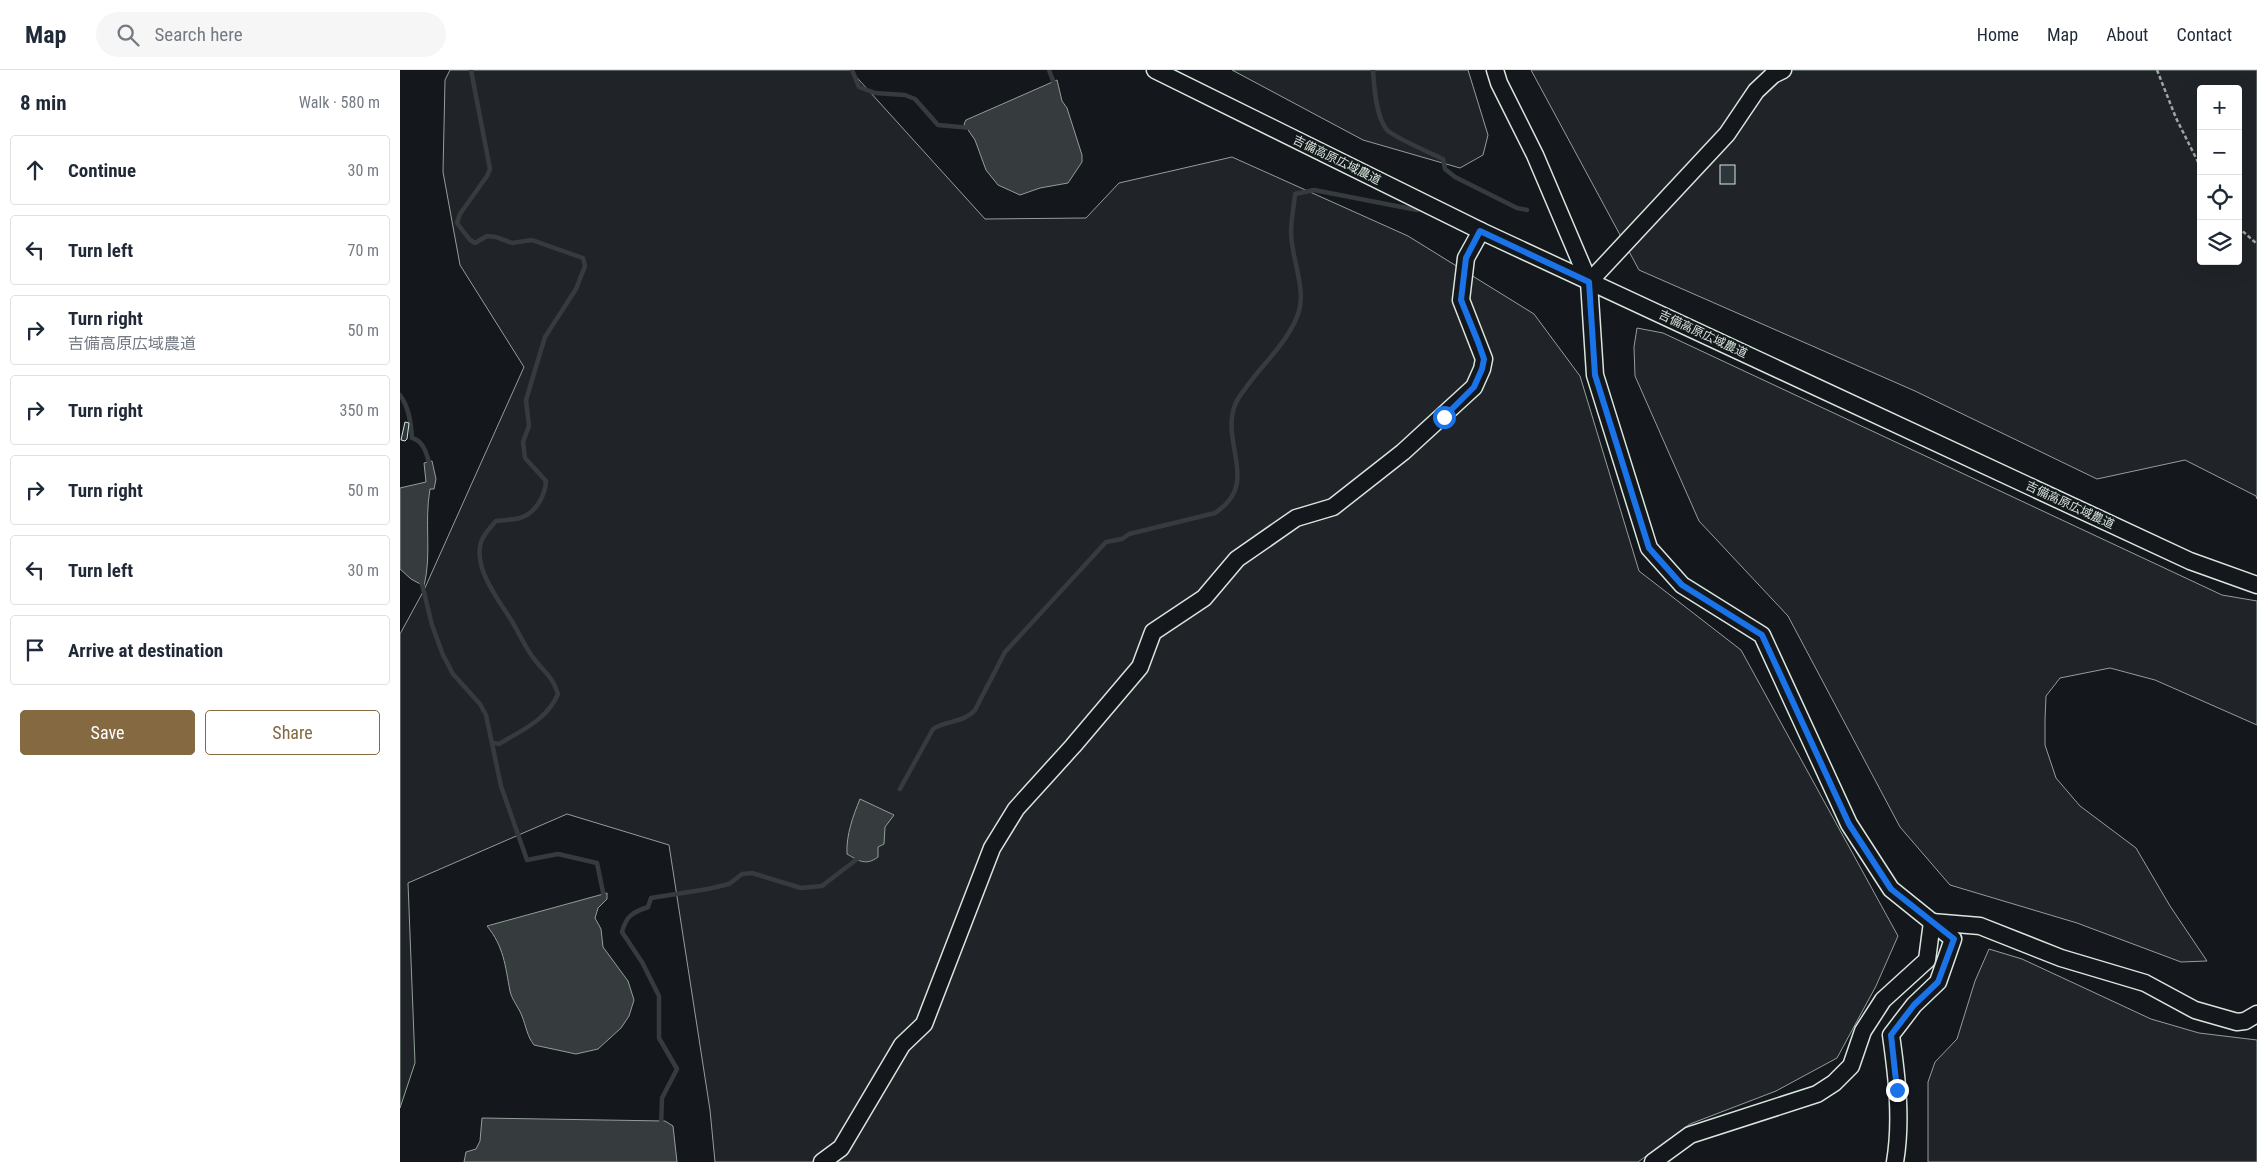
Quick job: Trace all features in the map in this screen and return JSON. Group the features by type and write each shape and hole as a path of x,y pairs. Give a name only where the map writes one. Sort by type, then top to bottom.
{"street":[{"name":"吉備高原広域農道","path":"1155,70 1480,231 1589,282 2190,561 2257,585"},
{"path":"1496,70 1499,83 1535,155 1589,282 1595,375 1649,548 1682,585 1762,635 1849,824 1891,889 1954,939 1938,982 1914,1005 1891,1035 1895,1063 1899,1141 1896,1162"},
{"path":"1589,282 1727,134 1756,91 1773,75 1783,70"},
{"path":"822,1162 841,1148 902,1045 924,1024 992,848 1016,809 1140,667 1154,632 1204,598 1237,559 1296,518 1333,507 1403,452 1474,387 1484,359 1461,300 1466,258 1480,231"},
{"path":"1932,922 1980,926 2061,958 2145,983 2195,1010 2236,1022 2245,1021 2257,1014"},
{"path":"1653,1162 1690,1136 1817,1094 1834,1083 1851,1066 1863,1031 1883,1000 1927,960 1932,922"}],"path":[{"path":"2157,70 2176,118 2197,160"},
{"path":"2242,231 2257,244"}],"shaded area":[{"path":"450,70 850,70 985,219 1086,218 1119,183 1232,157 1408,236 1534,314 1580,376 1639,571 1741,650 1898,936 1876,986 1837,1058 1776,1091 1690,1124 1638,1162 715,1162 710,1110 669,845 567,814 408,883 415,1063 400,1108 400,634 424,590 524,367 460,265 443,172 445,80"},
{"path":"1232,70 1468,70 1488,135 1483,155 1460,168 1363,140"},
{"path":"1531,70 2257,70 2257,499 2256,496 2185,460 2097,479 1915,391 1639,270"},
{"path":"1057,80 1062,101 1067,108 1082,155 1082,162 1068,183 1040,188 1020,195 998,185 986,170 975,140 964,124 966,120"},
{"path":"1637,328 1663,333 2222,595 2257,601 2257,725 2155,680 2110,668 2060,678 2046,696 2045,745 2056,778 2080,806 2136,848 2170,906 2207,961 2181,962 2077,923 1950,885 1900,827 1788,616 1699,521 1635,376 1634,347"},
{"path":"432,461 436,479 434,489 430,489 428,501 427,562 424,586 411,579 400,569 400,488 426,482 424,463"},
{"path":"860,799 894,815 885,827 884,844 878,847 878,857 866,862 847,854 849,833"},
{"path":"607,893 607,899 598,908 595,918 601,929 603,947 628,981 634,1000 629,1016 621,1028 598,1049 576,1054 534,1045 511,994 505,965 497,941 487,926"},
{"path":"1989,949 2022,959 2151,1019 2199,1033 2257,1040 2257,1162 1928,1162 1928,1082 1935,1062 1957,1039 1975,981"},
{"path":"482,1118 665,1121 673,1126 677,1162 464,1162 466,1152 476,1149 480,1141"}],"building":[{"path":"1720,165 1735,165 1735,184 1720,184"},
{"path":"405,422 409,423 407,439 405,441 401,440"}],"waterway":[{"path":"471,70 490,169 460,214 457,223 470,240 475,243 487,236 512,243 532,240 583,258 585,266 576,289 545,337 526,400 529,426 523,442 525,458 546,481 542,498 526,516 496,521 484,536 480,547 482,567 490,587 529,651 551,679 558,694 541,718 499,744 493,743"},
{"path":"852,70 859,87 875,93 905,95 915,99 938,125 971,128"},
{"path":"1049,70 1055,86"},
{"path":"1373,70 1378,110 1387,130 1443,159 1445,169 1455,177 1517,208 1527,210"},
{"path":"900,789 933,729 966,717 975,710 1005,652 1106,542 1122,539 1129,534 1215,513 1228,501 1235,489 1238,476 1232,434 1235,405 1239,397 1289,332 1295,322 1301,302 1300,283 1291,232 1295,194 1314,190 1417,210"},
{"path":"400,395 407,410 412,438 422,445 430,466"},
{"path":"421,580 432,625 443,655 453,674 480,704 486,715 501,786 527,860 558,854 597,863 604,897"},
{"path":"661,1127 662,1098 677,1069 659,1038 659,996 642,962 622,932 628,918 648,907 651,898 729,884 742,874 752,873 801,888 822,886 861,856"}],"route":[{"path":"1444,417 1474,387 1484,359 1461,300 1466,258 1480,231 1589,282 1595,375 1649,548 1682,585 1762,635 1849,824 1891,889 1954,939 1938,982 1914,1005 1891,1035 1897,1090"}]}
